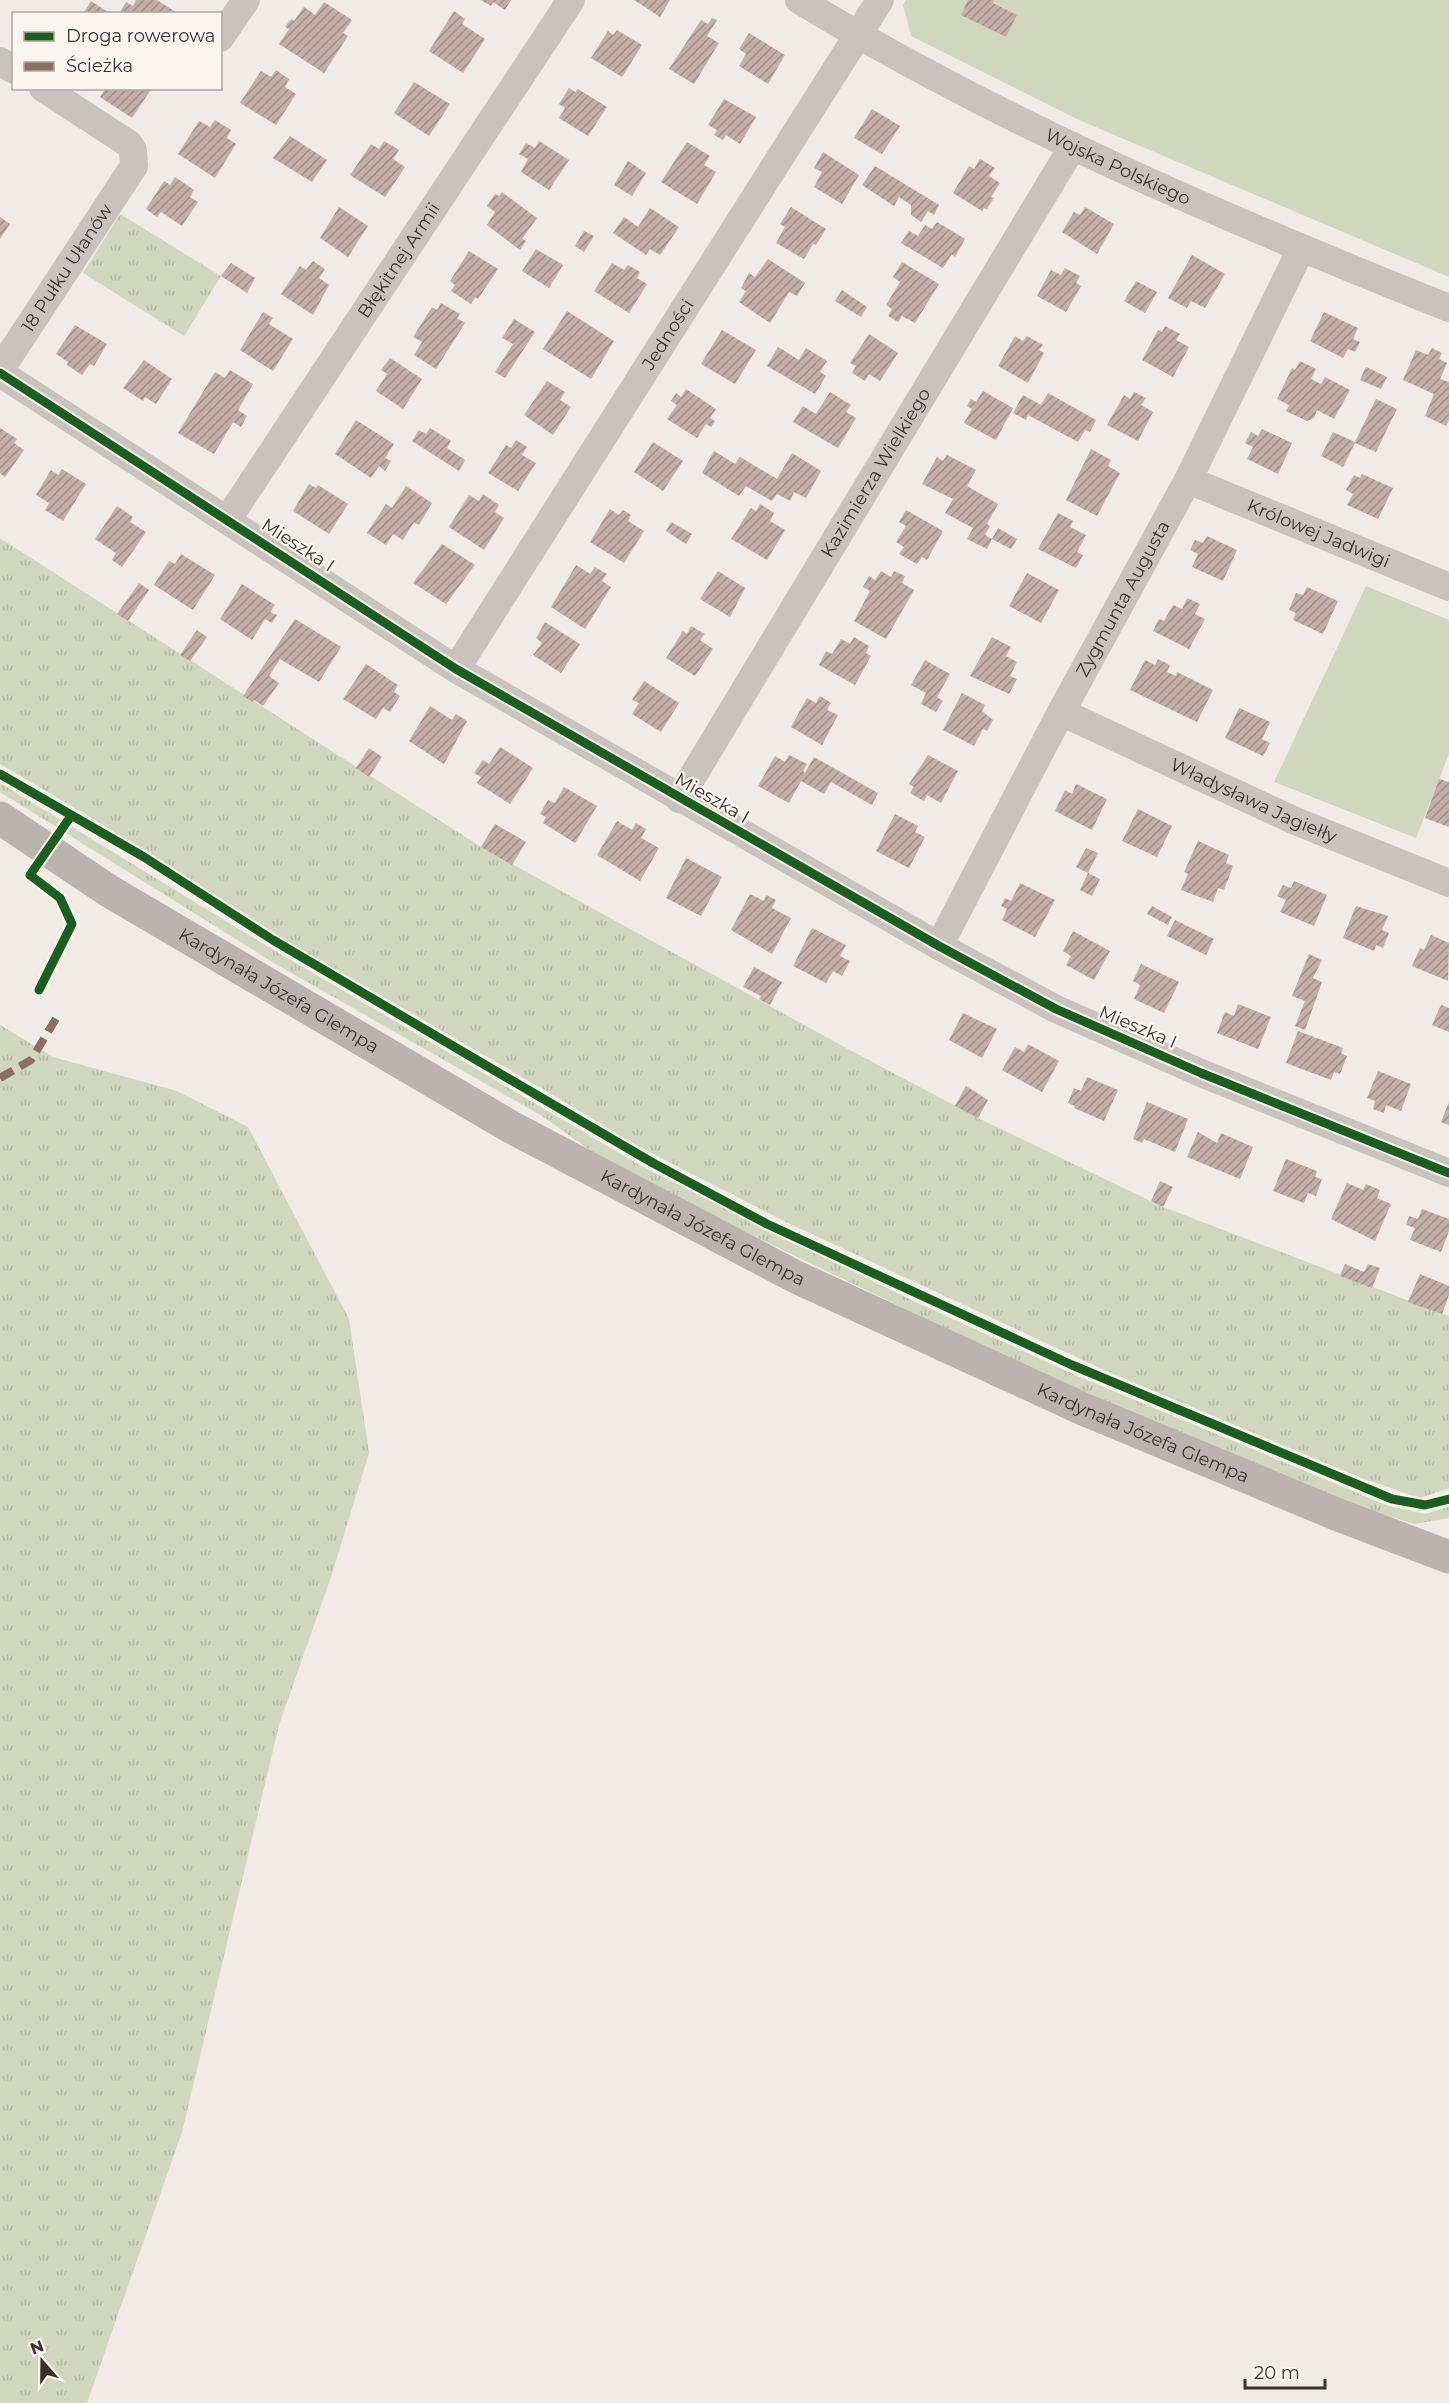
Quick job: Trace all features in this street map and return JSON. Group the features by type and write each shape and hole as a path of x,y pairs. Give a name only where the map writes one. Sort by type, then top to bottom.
{"main road":[{"name":"Kardynała Józefa Glempa","path":"0,818 109,891 501,1121 796,1277 1083,1409 1336,1514 1449,1557"}],"street":[{"path":"222,35 246,0"},
{"name":"Błękitnej Armii","path":"228,519 571,0"},
{"name":"Wojska Polskiego","path":"799,0 856,34 1073,146 1301,249 1449,308"},
{"name":"Jedności","path":"456,669 856,34 880,0"},
{"name":"18 Pułku Ułanów","path":"0,372 134,166 133,151 129,144 46,90"},
{"name":"Kazimierza Wielkiego","path":"679,799 1073,146"},
{"name":"Zygmunta Augusta","path":"939,946 1061,712 1188,480 1301,249"},
{"name":"Mieszka I","path":"0,372 456,669 679,799 939,946 1056,1009 1201,1073 1449,1173"},
{"name":"Królowej Jadwigi","path":"1188,480 1449,587"},
{"name":"Władysława Jagiełły","path":"1061,712 1293,820 1449,883"}],"green space":[{"path":"906,0 1449,0 1449,277 1079,120 911,36 903,5"},
{"path":"120,214 221,276 184,336 83,273"},
{"path":"0,538 481,847 848,1049 978,1118 1163,1207 1449,1316 1449,1488 1420,1498 1359,1477 1104,1370 786,1222 632,1143 290,943 85,814 0,764"},
{"path":"1366,586 1449,620 1449,754 1416,838 1274,782"},
{"path":"0,783 260,942 643,1167 911,1300 1082,1378 1389,1506 1425,1514 1449,1507 1449,1518 1415,1524 1378,1513 1196,1440 1030,1369 735,1227 594,1153 542,1116 274,963 0,792"},
{"path":"0,1025 53,1057 177,1091 248,1127 349,1319 369,1453 332,1574 279,1725 182,2132 87,2403 0,2403"}],"building":[{"path":"136,0 157,0 176,12 120,12 126,2 133,6"},
{"path":"481,0 511,0 505,10 493,2 491,6"},
{"path":"634,0 670,0 660,17"},
{"path":"968,0 994,0 993,3 1017,15 1006,37 961,15"},
{"path":"91,1 108,12 84,12"},
{"path":"324,2 352,20 343,33 348,36 324,73 279,44 289,29 285,27 291,19 294,21 304,7 315,15"},
{"path":"454,11 465,19 462,24 485,39 463,73 429,51"},
{"path":"712,18 717,20 707,36 719,43 694,84 669,69 701,20 708,24"},
{"path":"617,30 642,45 622,77 591,58 608,31 613,35"},
{"path":"749,33 785,55 768,84 739,66 746,54 739,49"},
{"path":"276,70 289,79 285,87 296,94 276,125 240,103 261,71 271,77"},
{"path":"414,82 450,104 429,136 394,113"},
{"path":"569,88 575,92 578,89 607,107 588,136 559,118 565,108 559,104"},
{"path":"105,90 151,90 132,118 100,97"},
{"path":"724,99 756,117 740,144 726,135 723,140 714,135 717,130 708,125"},
{"path":"872,109 900,126 882,154 854,138"},
{"path":"215,120 231,130 227,138 236,144 215,178 178,154 199,121 210,127"},
{"path":"290,136 327,160 312,182 273,158"},
{"path":"384,141 399,150 393,159 405,167 385,197 350,175 371,144 379,149"},
{"path":"539,141 569,160 549,190 521,172 528,159 519,154 526,143 535,148"},
{"path":"687,142 710,156 704,165 716,172 697,204 661,182"},
{"path":"823,152 859,175 842,204 814,187 822,172 814,168"},
{"path":"980,159 995,168 989,176 1000,183 987,209 984,208 982,211 953,193 969,166 974,169"},
{"path":"628,161 646,173 632,196 614,185"},
{"path":"875,166 939,205 934,215 928,211 921,222 911,215 911,205 899,197 894,206 862,185"},
{"path":"175,177 194,190 190,197 198,202 182,226 161,212 157,217 146,209 164,181 170,185"},
{"path":"502,192 537,218 522,239 526,241 520,250 487,225 495,212 487,206 495,194 499,196"},
{"path":"339,207 368,226 348,257 320,238"},
{"path":"791,207 826,229 804,259 776,243 785,227 780,224"},
{"path":"1085,207 1114,224 1097,254 1062,232 1074,212 1080,215"},
{"path":"650,208 679,227 660,255 650,249 646,255 613,233 624,217 638,227"},
{"path":"0,217 10,224 0,239"},
{"path":"937,222 965,239 955,257 952,254 943,268 901,243 909,231 918,236 925,225 932,229"},
{"path":"584,231 594,236 584,252 575,246"},
{"path":"536,249 563,265 549,288 522,271"},
{"path":"469,251 498,269 478,299 475,297 471,304 451,291 455,285 450,281"},
{"path":"1192,255 1225,274 1205,308 1191,301 1187,308 1168,298"},
{"path":"768,259 805,283 797,296 789,292 770,323 739,302 746,291 741,288 749,273 755,277"},
{"path":"313,261 325,269 319,278 329,285 313,315 281,294 300,266 306,270"},
{"path":"902,262 939,284 915,323 902,316 898,322 888,316 892,309 886,305 900,282 893,277"},
{"path":"231,263 255,278 247,293 221,276"},
{"path":"612,263 624,270 628,265 640,272 637,278 647,284 629,313 594,291"},
{"path":"1065,268 1080,276 1076,283 1081,286 1066,312 1037,296 1051,270 1061,275"},
{"path":"1136,281 1157,292 1145,313 1124,301"},
{"path":"842,290 867,307 861,317 835,301"},
{"path":"441,303 460,314 457,318 465,323 436,369 414,355 422,342 413,337 432,307 437,310"},
{"path":"567,311 614,341 591,379 543,349"},
{"path":"263,312 273,318 269,324 293,339 273,371 240,350"},
{"path":"1324,312 1358,328 1353,339 1360,342 1355,352 1348,349 1343,358 1310,341"},
{"path":"514,319 535,332 505,378 495,372 513,344 502,338"},
{"path":"75,325 107,344 94,366 90,364 82,375 56,354"},
{"path":"1165,326 1180,334 1176,340 1189,347 1173,377 1142,360 1158,330 1162,332"},
{"path":"722,330 756,350 735,384 701,364"},
{"path":"869,334 898,353 880,381 869,374 865,381 852,373 856,366 850,363"},
{"path":"1015,336 1023,341 1027,336 1043,345 1039,350 1044,353 1028,383 998,366"},
{"path":"778,347 799,360 806,348 827,361 820,372 826,376 815,394 767,366"},
{"path":"1432,348 1442,353 1439,359 1447,363 1440,379 1449,382 1449,420 1446,426 1425,416 1434,394 1403,380 1416,350 1428,355"},
{"path":"390,358 422,379 403,409 376,391 387,374 381,370"},
{"path":"144,360 172,379 156,404 145,397 143,401 123,388"},
{"path":"1300,361 1316,369 1311,379 1321,384 1325,377 1350,390 1334,419 1317,410 1314,418 1307,421 1286,411 1289,405 1277,399 1292,368 1295,370"},
{"path":"1366,367 1387,377 1381,389 1360,380"},
{"path":"230,370 253,384 238,410 247,416 241,427 233,422 214,454 178,433 215,372 225,378"},
{"path":"547,381 565,392 560,400 571,407 553,435 524,415"},
{"path":"686,389 716,409 710,418 715,421 711,427 706,424 697,438 667,419 677,405 671,401 676,393 681,397"},
{"path":"983,391 1013,408 996,440 964,423 972,409 967,406 971,399 976,402"},
{"path":"830,392 851,405 846,412 856,418 838,448 793,422 803,406 816,414"},
{"path":"1134,392 1146,398 1141,405 1153,412 1138,441 1107,425 1124,395 1130,399"},
{"path":"1048,393 1096,420 1090,432 1085,430 1078,442 1028,415 1026,420 1013,413 1023,395 1041,405"},
{"path":"1376,399 1397,409 1376,452 1355,443 1343,467 1321,456 1333,432 1355,442"},
{"path":"356,420 394,444 385,458 391,461 385,471 379,466 371,478 335,454"},
{"path":"0,428 17,439 14,443 24,450 5,477 0,473"},
{"path":"430,428 451,441 447,448 465,460 459,471 412,441 419,430 426,434"},
{"path":"1262,429 1292,443 1278,474 1247,459 1253,447 1245,443 1251,432 1258,436"},
{"path":"516,440 527,447 522,455 536,463 518,491 488,473 506,445 511,448"},
{"path":"653,442 683,461 663,491 634,472"},
{"path":"1091,449 1111,460 1108,466 1120,473 1097,516 1066,500"},
{"path":"714,451 735,464 740,457 777,479 792,453 821,471 806,498 794,492 790,501 777,494 772,501 746,486 739,496 702,473"},
{"path":"947,455 976,470 967,486 998,504 987,524 990,526 985,535 992,539 987,549 967,539 973,528 945,513 953,499 922,484 937,457 943,461"},
{"path":"62,469 86,484 63,521 45,510 49,503 36,495 51,470 58,475"},
{"path":"1362,474 1393,488 1378,519 1347,505 1353,494 1346,490 1354,475 1360,478"},
{"path":"309,484 316,488 318,485 348,504 329,534 293,511"},
{"path":"406,486 432,503 419,525 414,522 403,540 393,534 386,545 367,533 386,504 392,508"},
{"path":"483,494 499,505 495,512 504,518 484,550 449,527 469,495 479,501"},
{"path":"760,504 774,513 770,521 785,530 767,560 731,539 751,508 756,511"},
{"path":"117,506 133,517 130,522 146,532 122,567 112,560 116,553 95,539"},
{"path":"610,509 619,515 623,510 631,515 628,521 644,531 624,563 590,542"},
{"path":"906,510 943,531 927,560 922,557 917,564 899,554 904,547 896,542 906,526 899,522"},
{"path":"1058,513 1073,521 1070,527 1086,535 1077,552 1083,555 1076,568 1038,549"},
{"path":"671,522 692,534 686,544 666,531"},
{"path":"998,528 1017,539 1011,549 992,539"},
{"path":"1207,536 1237,550 1223,581 1192,567 1198,554 1190,550 1195,540 1203,543"},
{"path":"442,544 475,565 446,604 413,583"},
{"path":"181,554 215,575 193,610 154,585 169,561 175,564"},
{"path":"576,565 590,574 595,567 607,574 602,581 611,587 585,629 551,607"},
{"path":"718,571 745,588 730,617 700,599"},
{"path":"881,571 891,577 894,571 905,576 902,583 914,590 886,639 854,621 870,591 863,587 869,576 875,580"},
{"path":"1027,573 1059,590 1041,623 1009,606"},
{"path":"139,583 149,590 128,621 117,614"},
{"path":"242,584 275,605 270,612 277,615 272,623 265,619 252,640 220,619"},
{"path":"1307,587 1338,601 1323,634 1293,620 1296,613 1289,610 1296,593 1303,595"},
{"path":"1187,598 1200,604 1195,614 1205,619 1189,649 1153,631 1159,619 1164,621 1173,605 1182,609"},
{"path":"295,619 341,647 319,682 280,659 269,676 279,683 263,706 254,700 252,702 243,696"},
{"path":"545,622 580,644 561,673 533,655 542,643 536,638"},
{"path":"691,626 705,634 700,640 713,649 695,676 666,658 683,631 687,634"},
{"path":"197,630 207,637 190,661 180,655"},
{"path":"854,637 869,646 866,653 871,656 855,685 819,665 826,651 832,654 841,639 850,644"},
{"path":"992,637 1011,647 1006,656 1017,662 1010,676 1017,679 1009,694 970,676"},
{"path":"1158,659 1170,665 1167,672 1176,676 1177,672 1213,690 1197,722 1130,690 1145,660 1155,665"},
{"path":"925,660 950,674 937,697 943,701 936,712 921,704 926,693 911,685"},
{"path":"366,664 398,685 394,692 400,696 390,712 383,708 376,719 343,699"},
{"path":"644,681 679,703 661,732 632,714 639,703 632,700"},
{"path":"962,693 985,705 982,711 993,720 987,731 983,729 974,746 943,730"},
{"path":"820,696 831,703 827,710 838,715 822,745 791,727 807,698 816,703"},
{"path":"430,706 452,720 456,714 467,721 444,764 409,741"},
{"path":"1239,708 1270,722 1262,739 1270,743 1263,756 1225,738"},
{"path":"500,747 533,768 510,804 477,783 481,777 474,773 483,760 489,764"},
{"path":"369,748 382,757 369,777 356,768"},
{"path":"789,755 807,764 803,771 805,773 814,757 878,793 872,805 831,782 824,794 801,781 789,803 758,786 775,756 785,762"},
{"path":"928,755 958,771 941,803 927,795 924,801 910,793 914,787 909,784"},
{"path":"1439,779 1449,782 1449,827 1425,818"},
{"path":"1076,784 1107,799 1092,830 1055,811 1065,790 1072,794"},
{"path":"564,787 597,806 575,843 543,823 546,817 540,814 548,800 555,803"},
{"path":"1138,809 1172,826 1157,857 1122,841"},
{"path":"895,814 918,826 915,832 925,837 909,868 876,851"},
{"path":"617,821 632,830 636,823 646,829 641,838 659,848 640,881 597,855"},
{"path":"495,824 526,842 512,865 481,847"},
{"path":"1198,841 1229,855 1226,863 1233,866 1224,890 1218,888 1213,902 1181,890 1188,874 1184,872"},
{"path":"1086,848 1098,853 1088,873 1076,867"},
{"path":"686,858 722,877 701,916 666,898"},
{"path":"1088,873 1100,879 1092,896 1080,890"},
{"path":"1294,881 1327,895 1314,926 1280,912 1286,900 1277,896 1283,885 1291,888"},
{"path":"1020,883 1055,900 1035,937 1002,920 1007,909 1001,906 1005,898 1011,901"},
{"path":"750,894 764,901 766,895 776,900 772,908 791,918 772,954 731,930"},
{"path":"1152,906 1172,917 1168,925 1147,914"},
{"path":"1356,906 1388,916 1382,930 1389,933 1383,948 1376,945 1374,951 1343,938"},
{"path":"1175,920 1214,939 1206,955 1167,936"},
{"path":"812,928 846,945 840,956 850,961 842,976 833,971 826,983 793,966"},
{"path":"1073,931 1110,951 1094,980 1066,965 1071,956 1063,951"},
{"path":"1431,935 1449,943 1448,981 1412,966 1420,948 1424,950"},
{"path":"1309,954 1322,960 1313,978 1322,982 1305,1030 1295,1026 1305,1001 1292,996"},
{"path":"1141,964 1179,982 1164,1013 1134,999 1140,985 1133,981"},
{"path":"754,967 782,982 770,1005 759,999 761,996 743,987"},
{"path":"1238,1004 1271,1017 1258,1049 1217,1033 1225,1012 1234,1016"},
{"path":"1441,1005 1449,1008 1449,1032 1432,1025"},
{"path":"963,1013 997,1029 982,1058 949,1040"},
{"path":"1298,1031 1343,1048 1341,1053 1347,1056 1340,1074 1334,1072 1331,1080 1286,1063"},
{"path":"1028,1044 1059,1061 1042,1092 1002,1070 1015,1047 1024,1052"},
{"path":"1378,1071 1411,1084 1401,1111 1386,1105 1384,1113 1373,1109 1375,1101 1367,1098"},
{"path":"1087,1077 1118,1090 1104,1121 1068,1103 1074,1088 1081,1091"},
{"path":"966,1086 988,1100 978,1118 955,1106"},
{"path":"1147,1102 1188,1119 1175,1152 1144,1139 1142,1143 1133,1139"},
{"path":"1449,1102 1449,1125 1441,1122"},
{"path":"1198,1132 1217,1143 1221,1133 1253,1147 1240,1179 1187,1157"},
{"path":"1286,1159 1317,1171 1315,1177 1322,1179 1316,1196 1308,1193 1304,1203 1273,1191"},
{"path":"1160,1181 1173,1187 1163,1207 1151,1201"},
{"path":"1347,1183 1363,1190 1366,1184 1380,1190 1377,1198 1391,1204 1375,1241 1331,1219"},
{"path":"1422,1209 1449,1219 1449,1231 1441,1252 1410,1240 1415,1228 1406,1225 1409,1216 1418,1219"},
{"path":"1345,1264 1364,1272 1368,1264 1380,1268 1372,1288 1340,1276"},
{"path":"1420,1274 1449,1286 1449,1295 1442,1314 1408,1302"}],"marked path":[{"path":"0,1078 31,1060 57,1017"}],"cycle path":[{"path":"0,373 456,669 939,946 1056,1009 1201,1073 1449,1173"},
{"path":"0,774 144,857 273,940 475,1059 653,1163 767,1224 1072,1365 1392,1499 1425,1505 1449,1499"},
{"path":"39,990 72,924 60,898 30,875 71,816"}]}
